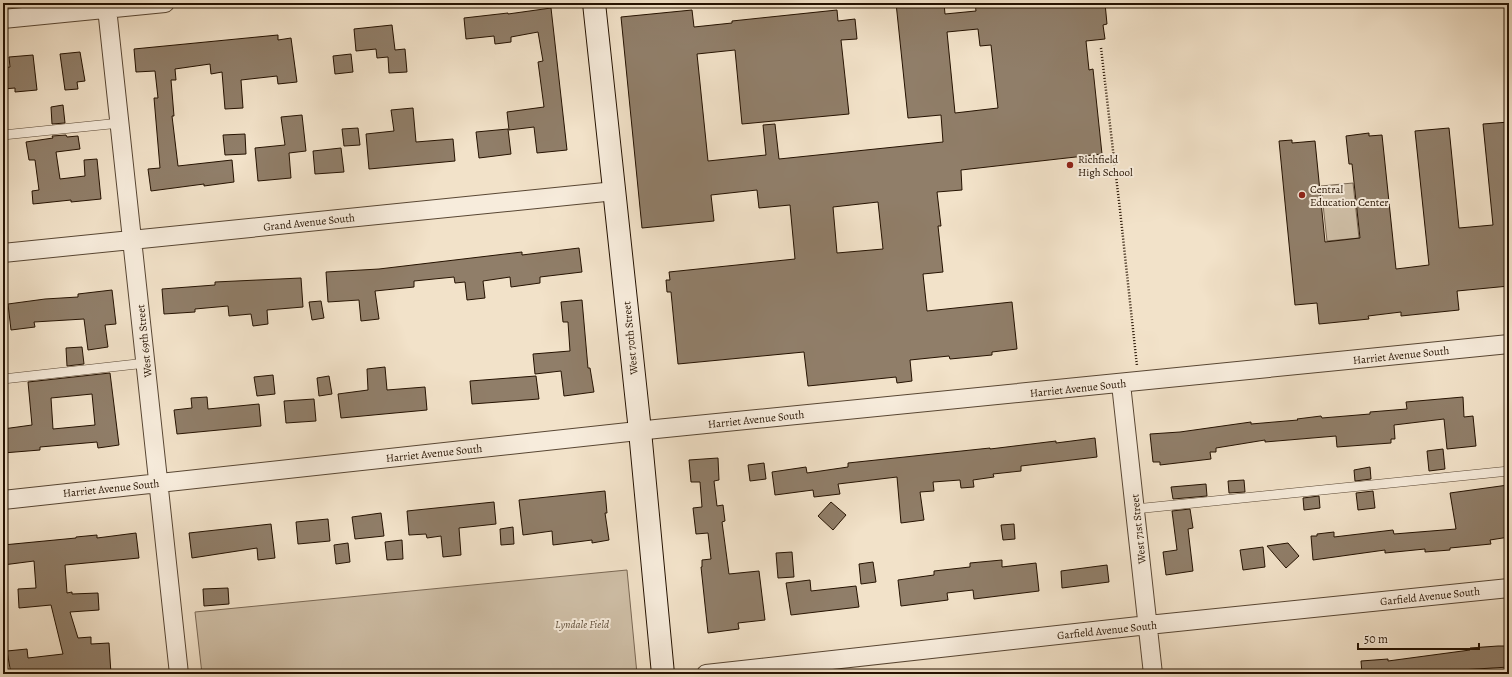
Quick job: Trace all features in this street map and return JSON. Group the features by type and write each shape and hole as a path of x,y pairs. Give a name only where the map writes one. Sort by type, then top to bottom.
{"street":[{"path":"3,19 165,3"},
{"name":"West 70th Street","path":"594,3 640,431 663,674"},
{"name":"West 69th Street","path":"107,8 179,674"},
{"name":"Grand Avenue South","path":"3,254 615,191"},
{"name":"Harriet Avenue South","path":"3,500 640,431 1509,344"},
{"name":"West 71st Street","path":"1121,384 1153,674"},
{"name":"Garfield Avenue South","path":"706,674 788,670 1148,625 1509,588"}],"lane":[{"path":"3,135 120,123"},
{"path":"3,379 146,363"},
{"path":"1135,509 1509,471"}],"path":[{"path":"1101,48 1137,367"}],"green space":[{"path":"1353,183 1359,238 1327,241 1321,186"},
{"name":"Lyndale Field","path":"627,570 637,674 202,674 195,612"}],"building":[{"path":"896,3 944,3 945,14 976,11 975,3 1105,3 1107,24 1103,25 1105,39 1086,41 1089,70 1093,69 1102,154 961,170 962,190 937,192 941,226 938,226 943,272 923,274 927,311 1012,302 1017,349 992,352 992,355 950,359 949,356 910,360 912,381 897,383 896,377 808,386 804,352 678,364 671,292 667,292 666,280 670,280 669,272 795,259 790,205 759,208 757,190 711,195 714,221 642,228 621,17 692,10 694,27 732,23 732,21 837,10 838,21 855,19 857,39 841,40 849,114 742,124 735,50 697,54 708,161 766,155 763,125 775,124 779,159 943,142 941,115 908,118","holes":["978,29 980,46 991,45 998,108 955,113 947,32","878,202 883,249 837,253 833,207"]},
{"path":"551,8 567,150 537,153 534,127 509,130 507,112 544,107 538,62 543,61 538,32 511,37 511,42 495,44 494,36 466,39 464,18"},
{"path":"392,25 395,50 405,49 407,72 389,73 388,57 377,58 376,49 356,51 354,29"},
{"path":"278,35 278,40 291,38 297,82 278,84 277,76 241,80 243,108 225,109 222,72 211,74 210,64 175,69 176,80 171,80 174,116 172,116 178,166 232,160 234,182 204,186 204,184 151,191 148,169 160,168 154,98 158,98 155,71 136,72 134,49"},
{"path":"80,52 85,81 77,82 78,89 65,90 60,54"},
{"path":"351,54 353,72 335,74 333,56"},
{"path":"33,55 37,90 15,92 15,88 3,89 3,68 10,67 9,57"},
{"path":"63,105 65,123 52,124 51,107"},
{"path":"413,108 416,142 453,139 455,161 369,169 366,134 394,131 391,110"},
{"path":"302,115 306,151 289,153 291,178 258,181 255,148 285,145 281,117"},
{"name":"Central Education Center","path":"1509,122 1509,286 1457,291 1459,310 1401,316 1401,312 1368,316 1369,319 1319,324 1317,303 1295,305 1279,141 1292,140 1292,143 1315,141 1325,242 1360,238 1352,164 1349,164 1346,136 1369,133 1369,136 1382,135 1396,269 1429,265 1415,131 1449,128 1459,228 1493,225 1483,124"},
{"path":"358,128 360,145 344,146 342,129"},
{"path":"508,129 511,154 479,158 476,132"},
{"path":"245,134 246,154 225,155 223,135"},
{"path":"66,135 67,137 78,136 80,149 56,152 60,179 85,176 84,160 97,159 101,199 71,202 71,200 33,204 32,191 39,190 35,160 29,160 26,142 53,138 52,136"},
{"path":"341,148 344,172 315,174 313,151"},
{"path":"579,248 582,272 540,277 540,283 511,287 510,277 483,281 485,298 467,300 465,282 455,283 454,277 414,281 414,287 375,291 379,319 361,321 359,300 328,302 326,272 379,269 522,252 522,255"},
{"path":"301,278 303,307 267,310 268,324 253,326 251,314 229,316 228,306 195,309 195,312 164,314 162,289 215,285 215,282"},
{"path":"112,290 116,324 105,325 108,347 88,350 84,319 34,322 35,327 11,330 8,304 45,299 78,297 78,294"},
{"path":"582,300 588,368 590,368 594,392 564,396 561,371 535,374 533,354 570,351 568,322 563,322 561,302"},
{"path":"321,301 324,318 312,320 309,302"},
{"path":"82,347 84,364 67,366 66,348"},
{"path":"385,367 387,390 425,387 427,410 341,418 338,394 368,390 367,369"},
{"path":"110,373 119,445 98,448 97,442 40,447 40,450 3,453 3,429 32,425 28,382","holes":["92,394 95,425 53,429 51,398"]},
{"path":"273,375 275,394 257,396 254,377"},
{"path":"329,376 332,394 319,396 317,378"},
{"path":"536,376 539,399 472,404 470,381"},
{"path":"207,397 208,409 259,404 261,426 177,434 174,410 192,408 191,398"},
{"path":"1463,397 1464,417 1473,416 1476,446 1447,449 1444,419 1394,425 1395,439 1391,439 1391,443 1337,447 1336,436 1265,442 1265,440 1216,448 1216,452 1210,452 1211,459 1160,465 1160,462 1153,462 1150,434 1180,432 1251,422 1251,424 1298,420 1297,419 1321,416 1322,418 1370,414 1370,412 1407,409 1406,402"},
{"path":"314,399 316,421 286,423 284,401"},
{"path":"1095,438 1097,457 1021,466 1021,471 993,474 994,477 973,480 974,487 961,488 960,480 933,482 934,491 920,492 924,520 901,523 897,477 838,484 840,494 814,497 813,490 775,495 772,472 806,467 807,473 848,467 848,463"},
{"path":"1443,449 1445,469 1429,471 1427,451"},
{"path":"718,458 719,480 714,481 717,506 723,505 725,521 722,522 729,574 759,571 765,620 738,623 739,629 708,633 701,567 702,560 711,559 708,533 696,534 693,508 702,507 700,482 691,482 689,460"},
{"path":"764,463 766,479 750,481 748,465"},
{"path":"1370,467 1371,479 1355,481 1354,470"},
{"path":"1244,480 1245,492 1229,493 1228,481"},
{"path":"1206,484 1207,496 1173,499 1171,487"},
{"path":"1508,485 1509,537 1490,540 1491,544 1425,552 1425,549 1385,553 1385,550 1313,560 1311,536 1334,532 1334,537 1393,530 1394,534 1456,529 1450,493"},
{"path":"605,491 607,513 605,513 609,540 592,543 592,540 553,545 552,531 523,535 519,500"},
{"path":"1373,491 1375,508 1358,510 1356,493"},
{"path":"1319,496 1320,508 1304,510 1303,498"},
{"path":"494,502 496,524 459,528 461,555 443,557 441,536 427,538 426,534 409,535 407,511"},
{"path":"831,502 846,515 833,530 818,516"},
{"path":"1190,509 1193,528 1188,529 1193,571 1166,575 1163,552 1177,550 1172,511"},
{"path":"381,513 384,536 355,539 352,517"},
{"path":"328,519 330,541 298,544 296,522"},
{"path":"271,524 275,558 258,560 257,548 192,558 189,533"},
{"path":"1014,524 1015,539 1003,540 1001,525"},
{"path":"513,527 514,544 501,545 500,529"},
{"path":"136,533 139,558 65,565 67,593 98,593 99,610 70,612 78,638 91,637 91,644 109,643 111,674 11,674 7,651 27,649 28,658 63,654 51,605 19,608 18,589 36,588 34,561 3,565 3,545 97,535 97,538"},
{"path":"402,540 403,559 387,560 385,542"},
{"path":"348,543 350,562 336,564 334,545"},
{"path":"1288,543 1299,556 1286,568 1267,546"},
{"path":"1263,547 1265,567 1243,570 1240,550"},
{"path":"792,552 794,577 778,578 776,553"},
{"path":"1002,560 1002,567 1036,563 1039,591 974,599 973,590 947,593 948,600 901,606 898,580 934,575 934,571 970,567 970,563"},
{"path":"873,562 876,582 861,584 859,564"},
{"path":"1107,565 1109,582 1062,588 1061,571"},
{"path":"810,580 811,591 856,586 859,607 791,615 786,583"},
{"path":"228,588 229,604 204,606 203,589"},
{"path":"1509,646 1509,667 1460,670 1460,674 1362,674 1361,661 1388,659 1388,661 1470,650 1470,648"}],"place":[{"name":"Richfield High School","path":"1070,165"},
{"name":"Central Education Center","path":"1302,195"}]}
